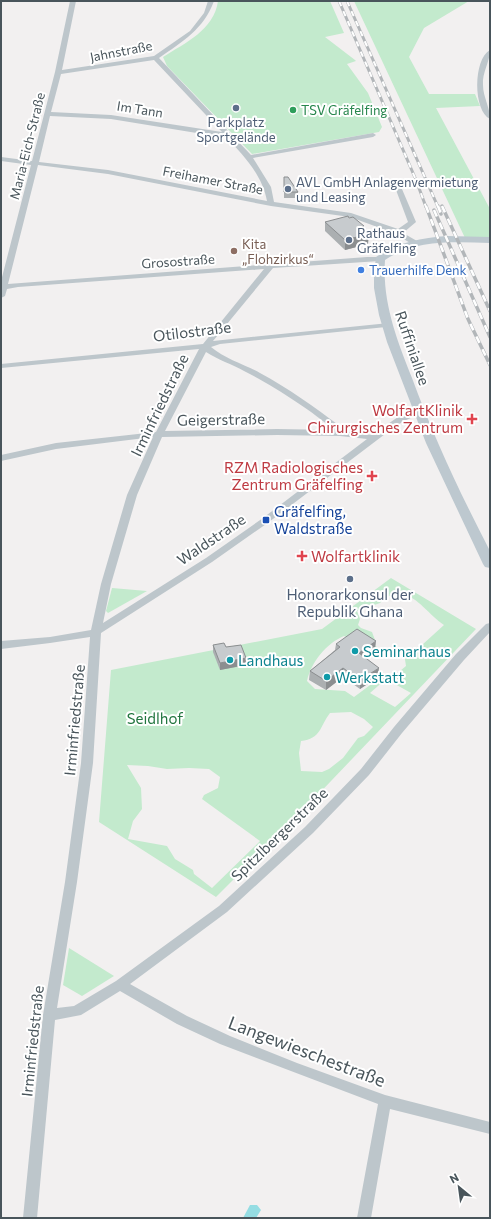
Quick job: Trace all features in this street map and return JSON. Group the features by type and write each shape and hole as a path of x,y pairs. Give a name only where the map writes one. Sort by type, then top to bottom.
{"street":[{"name":"Maria-Eich-Straße","path":"1,296 2,287 48,114 73,1"},
{"name":"Jahnstraße","path":"58,72 71,72 156,58 192,32 207,13 211,1"},
{"path":"490,52 483,64 479,79 482,104 490,117"},
{"path":"156,58 250,157 268,187 271,204"},
{"path":"482,104 490,104"},
{"name":"Im Tann","path":"48,114 70,113 110,116 215,134 227,134"},
{"path":"250,157 373,136"},
{"name":"Freihamer Straße","path":"1,159 108,172 271,204 351,215 374,221 399,232 414,243"},
{"path":"396,182 412,222 399,232"},
{"path":"380,259 390,251 414,243 490,240"},
{"name":"Grosostraße","path":"2,287 380,259"},
{"name":"Ruffiniallee","path":"380,259 379,286 386,324 418,413 466,518 490,564"},
{"name":"Irminfriedstraße","path":"30,1218 49,1015 71,882 87,763 96,630 106,584 132,496 159,434 205,346 270,267"},
{"name":"Otilostraße","path":"1,366 205,346 220,342 386,324"},
{"path":"205,346 211,352 247,369 294,397 337,428 340,433"},
{"name":"Waldstraße","path":"1,645 50,640 94,633 96,630 209,560 266,520 372,438 401,419 418,413"},
{"name":"Geigerstraße","path":"1,458 56,446 159,434 277,432 340,433 372,438"},
{"name":"Spitzlbergerstraße","path":"49,1015 76,1011 120,985 223,909 309,830 365,772 398,730 460,657 490,626"},
{"name":"Langewieschestraße","path":"120,985 182,1020 225,1040 293,1067 385,1101 490,1128"},
{"path":"364,1218 385,1101"}],"green space":[{"name":"TSV Gräfelfing","path":"218,1 330,1 344,33 325,37 356,61 347,64 368,93 382,127 379,132 252,154 167,66 163,57 189,41 205,28 211,20"},
{"path":"354,1 469,1 424,28 409,57 429,94 475,94 480,106 436,108 490,209 490,237 465,238"},
{"name":"Seidlhof","path":"391,578 476,629 311,802 216,897 99,822 111,670 322,629","holes":["401,593 407,595 419,603 444,625 422,645 404,653 406,666 394,676 381,677 354,697 345,691 315,689 307,681 312,667 326,648 338,639 344,636 362,644 372,658 378,654 377,647 373,645 375,640 372,632 361,628 358,625 360,619 357,611 380,603 386,597","386,679 411,693 395,707 370,693","351,712 364,719 373,727 364,736 358,738 343,758 329,769 322,772 301,771 299,753 301,741 313,738 330,713","127,765 167,769 209,769 220,777 218,788 204,795 202,799 260,841 212,888 194,874 193,870 175,859 167,846 128,839 133,821 142,809 141,788"]},
{"path":"112,588 147,591 108,613 106,611"},
{"path":"69,948 114,976 82,996 63,985"}],"water":[{"path":"250,1205 257,1205 261,1210 256,1218 243,1218"}],"building":[{"path":"284,177 288,177 298,192 284,192"},
{"path":"348,216 349,218 353,217 364,226 361,227 369,234 345,240 325,222"},
{"path":"357,629 376,641 359,653 379,668 360,680 343,668 326,681 310,671 340,647 336,644"},
{"path":"224,643 226,647 241,645 246,658 220,663 213,645"}],"railway":[{"path":"339,1 416,180 426,207"},
{"path":"347,1 438,207"},
{"path":"426,206 468,319 490,365"},
{"path":"438,206 441,214"},
{"path":"442,206 490,311"},
{"path":"434,210 490,337"}],"place":[{"name":"Parkplatz Sportgelände","path":"236,108"},
{"name":"TSV Gräfelfing","path":"293,110"},
{"name":"AVL GmbH Anlagenvermietung und Leasing","path":"288,189"},
{"name":"Rathaus Gräfelfing","path":"349,240"},
{"name":"Kita „Flohzirkus“","path":"234,251"},
{"name":"Trauerhilfe Denk","path":"361,270"},
{"name":"WolfartKlinik Chirurgisches Zentrum","path":"472,419"},
{"name":"RZM Radiologisches Zentrum Gräfelfing","path":"372,476"},
{"name":"Gräfelfing, Waldstraße","path":"266,520"},
{"name":"Wolfartklinik","path":"302,556"},
{"name":"Honorarkonsul der Republik Ghana","path":"350,579"},
{"name":"Seminarhaus","path":"355,651"},
{"name":"Landhaus","path":"230,660"},
{"name":"Werkstatt","path":"327,677"}]}
